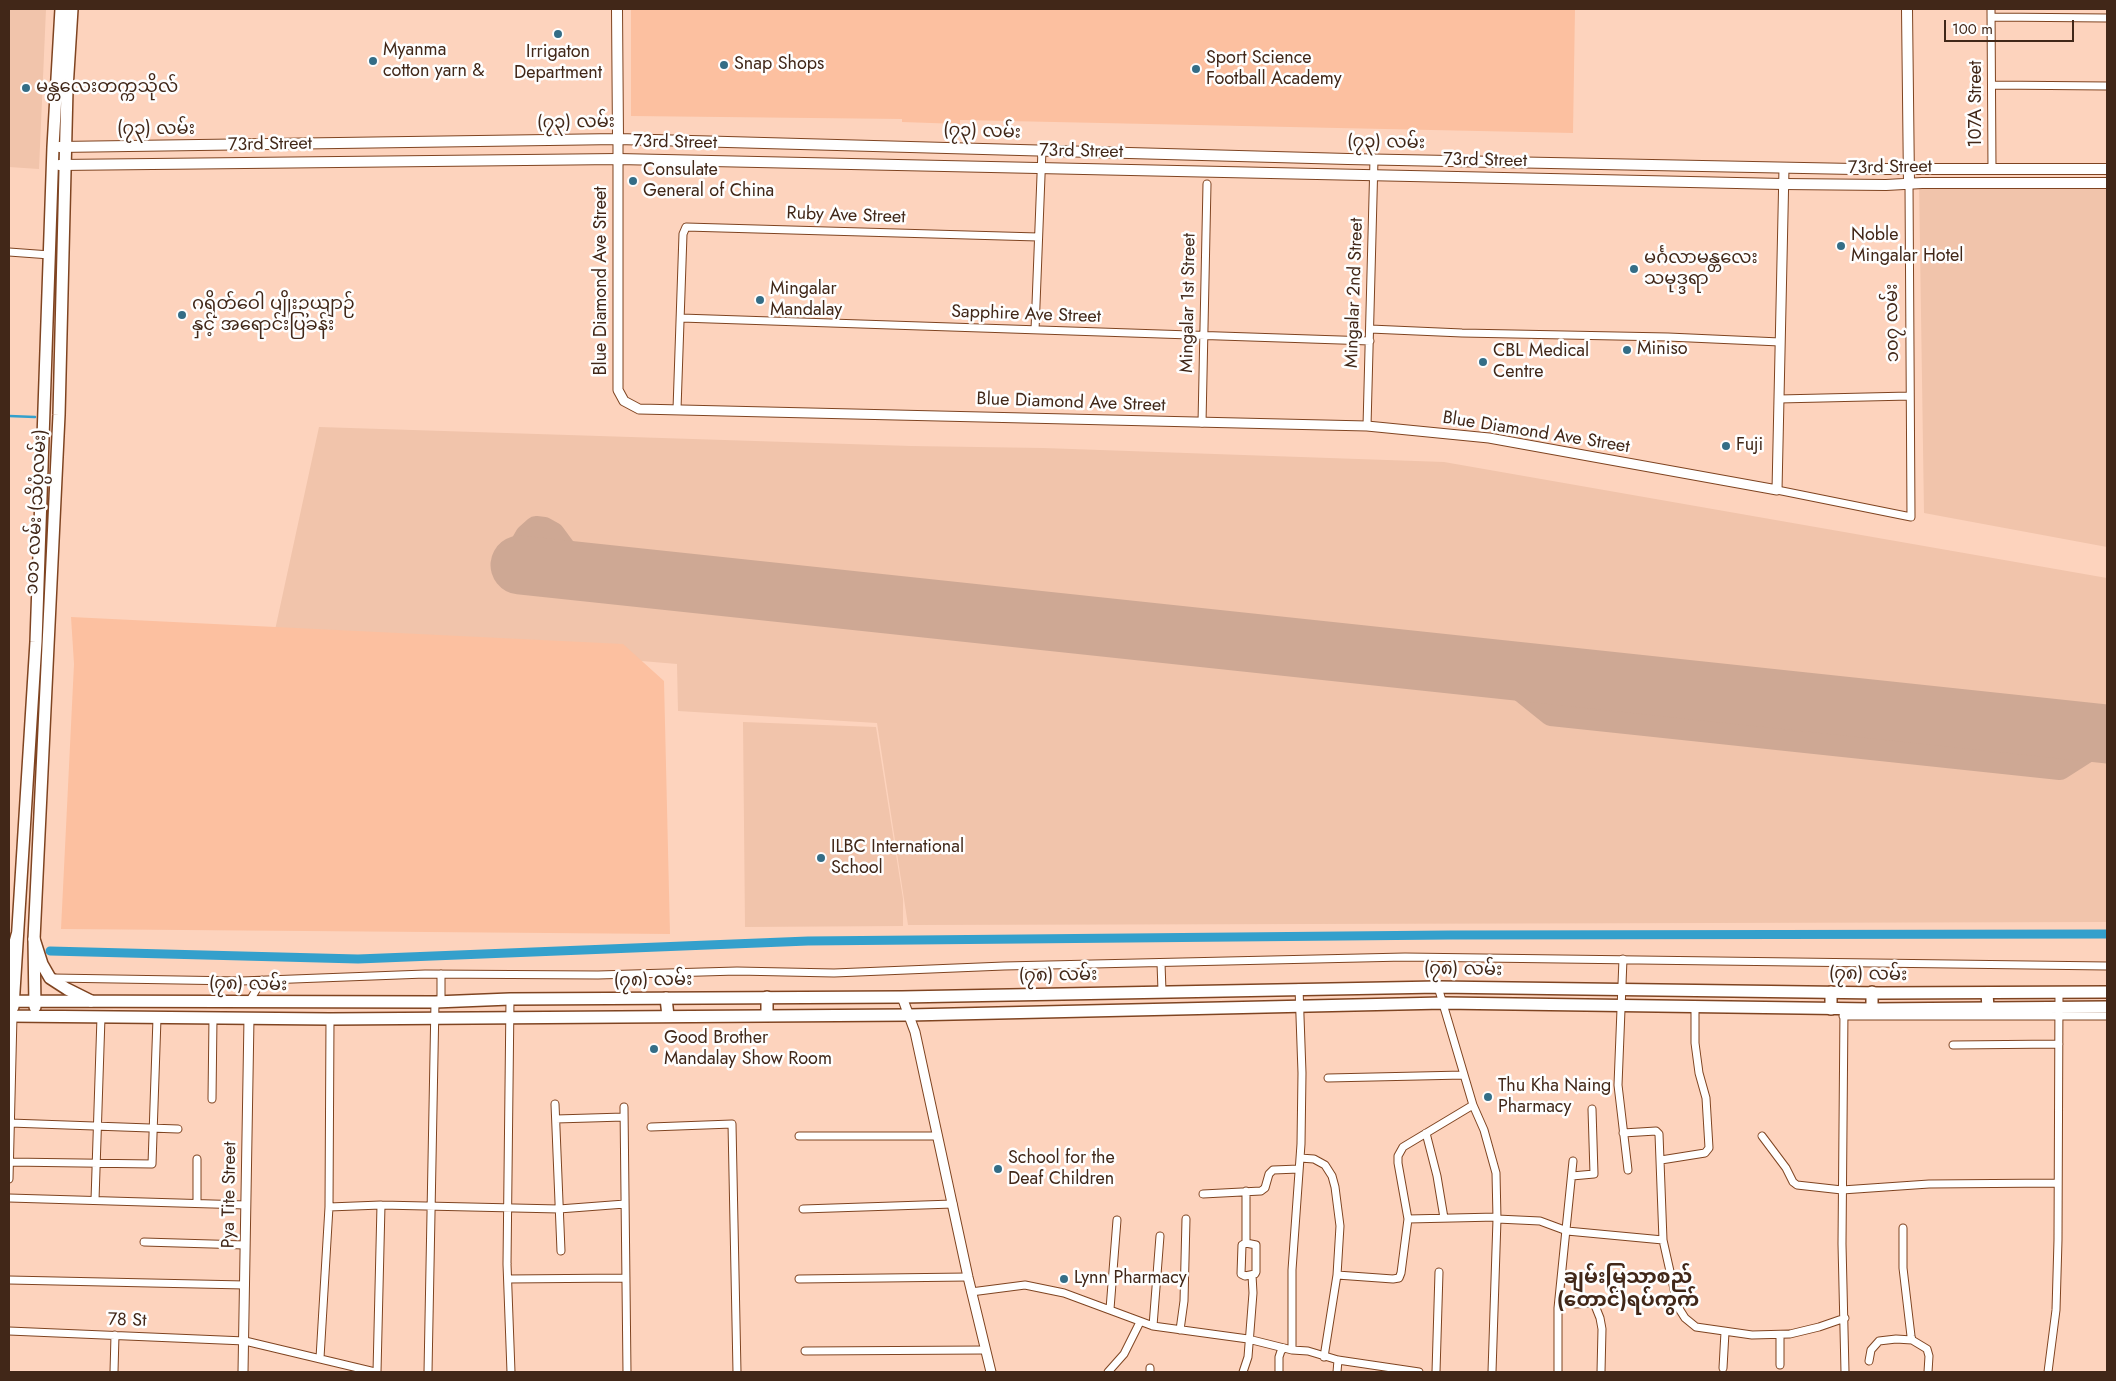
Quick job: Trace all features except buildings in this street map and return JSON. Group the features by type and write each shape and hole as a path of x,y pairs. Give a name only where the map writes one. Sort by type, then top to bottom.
{"main road":[{"name":"၁၀၁ လမ်း (သိပ္ပံလမ်း)","path":"35,1016 34,940 59,415 61,9"},
{"name":"၁၀၁ လမ်း (သိပ္ပံလမ်း)","path":"59,147 72,9"},
{"path":"617,9 618,139"},
{"name":"၁၀၇ လမ်း","path":"1907,9 1909,184"},
{"name":"(၇၃) လမ်း","path":"59,147 618,139 1374,160 1909,169"},
{"path":"736,160 737,142"},
{"name":"73rd Street","path":"59,165 618,159 736,160 1783,184 2107,183"},
{"name":"၁၀၁ လမ်း (သိပ္ပံလမ်း)","path":"11,1016 39,590 50,255 59,165"},
{"name":"73rd Street","path":"1909,169 2107,169"},
{"path":"9,965 17,935"},
{"path":"34,940 42,964 50,978 91,1001"},
{"name":"(၇၈) လမ်း","path":"11,1001 438,1002 510,999 902,997 1299,988 1438,987 1831,992 2107,992"},
{"path":"1831,992 1831,1008"},
{"path":"1872,992 1872,1009"},
{"path":"1987,993 1988,1008"},
{"path":"767,997 767,1015"},
{"path":"666,998 668,1016"},
{"name":"(၇၈) လမ်း","path":"11,1016 330,1019 909,1015 1443,1003 1695,1008 1831,1008 1843,1012 1872,1009 1988,1008 2059,1012 2107,1007"}],"street":[{"name":"107A Street","path":"1991,9 1992,169"},
{"path":"1991,17 2107,18"},
{"path":"1992,85 2107,86"},
{"name":"Blue Diamond Ave Street","path":"618,139 618,390 624,402 639,409 1366,426 1490,438 1777,490"},
{"path":"1035,330 1042,150"},
{"name":"Mingalar 2nd Street","path":"1366,426 1374,160"},
{"path":"1777,490 1784,168"},
{"name":"Mingalar 1st Street","path":"1202,423 1206,184"},
{"name":"၁၀၇ လမ်း","path":"1777,490 1911,517 1909,184"},
{"name":"Ruby Ave Street","path":"677,409 683,234 684,229 688,227 1038,236"},
{"path":"9,252 50,255"},
{"name":"Sapphire Ave Street","path":"681,318 1370,341"},
{"path":"1370,329 1780,342"},
{"path":"1779,399 1910,396"},
{"path":"50,978 262,980 441,974 598,975 737,971 834,973 1004,966 1405,957 2107,966"},
{"path":"1623,959 1618,1084 1628,1170"},
{"path":"1161,963 1162,991"},
{"path":"428,1372 434,1018 441,974"},
{"path":"248,1002 262,980"},
{"path":"1438,987 1473,1105 1484,1130 1496,1173 1497,1218 1492,1372"},
{"path":"1292,1350 1292,1270 1300,1169 1302,1073 1299,988"},
{"path":"2048,1372 2056,1310 2059,993"},
{"path":"902,997 909,1015 938,1136 971,1292 991,1372"},
{"path":"510,999 508,1279 511,1372"},
{"path":"1661,1160 1705,1153 1709,1148 1706,1098 1699,1073 1695,1043 1695,1008"},
{"path":"1845,1372 1842,1190 1843,1012 2059,1012 2107,1016"},
{"path":"9,1179 11,1016"},
{"path":"95,1200 102,1017"},
{"path":"10,1162 152,1164 156,1018"},
{"path":"212,1098 213,1018"},
{"name":"Pya Tite Street","path":"243,1372 246,1285 249,1018"},
{"path":"320,1358 329,1207 330,1019"},
{"path":"1953,1045 2059,1044"},
{"path":"1328,1078 1464,1075"},
{"path":"555,1104 561,1252"},
{"path":"1337,1275 1399,1278 1407,1240 1408,1219 1398,1156 1403,1147 1473,1105"},
{"path":"624,1107 628,1372"},
{"path":"1572,1176 1594,1174 1592,1109"},
{"path":"556,1118 624,1117"},
{"path":"10,1123 178,1129"},
{"path":"651,1127 732,1124 737,1372"},
{"path":"1623,1133 1656,1131 1661,1139 1664,1240 1678,1307 1685,1318 1696,1327 1752,1335 1790,1334 1845,1318"},
{"path":"1426,1134 1437,1176 1444,1218"},
{"path":"798,1136 938,1136"},
{"path":"1762,1136 1786,1168 1793,1182 1797,1185 1842,1190 1929,1184 2058,1183"},
{"path":"1300,1158 1314,1159 1325,1165 1332,1176 1340,1226 1337,1275 1324,1357"},
{"path":"197,1159 197,1203"},
{"path":"1558,1372 1558,1308 1573,1161"},
{"path":"1203,1194 1261,1191 1265,1188 1269,1174 1273,1170 1300,1169"},
{"path":"1246,1191 1246,1243"},
{"path":"9,1198 246,1204"},
{"path":"329,1207 432,1205 508,1209 625,1204"},
{"path":"802,1209 953,1204"},
{"path":"376,1372 381,1205"},
{"path":"1408,1219 1497,1218 1540,1221 1567,1231 1664,1240"},
{"path":"1180,1330 1184,1301 1186,1219"},
{"path":"1110,1309 1117,1220"},
{"path":"1903,1228 1903,1268 1912,1340"},
{"path":"1153,1326 1160,1236"},
{"path":"144,1242 245,1245"},
{"path":"1246,1243 1256,1245 1256,1272 1252,1275 1242,1276 1242,1244 1246,1243"},
{"path":"1436,1372 1439,1272"},
{"path":"1243,1372 1248,1357 1253,1293 1252,1275"},
{"path":"508,1279 626,1278"},
{"path":"799,1279 968,1278"},
{"path":"9,1280 246,1285"},
{"path":"971,1292 1025,1286 1064,1294 1153,1326 1248,1339 1292,1350 1308,1351 1324,1357 1381,1370 1419,1372"},
{"path":"1576,1304 1594,1304 1600,1318 1602,1337 1601,1372"},
{"path":"1108,1372 1124,1354 1140,1322"},
{"name":"78 St","path":"9,1331 244,1340 376,1372"},
{"path":"1723,1368 1724,1332"},
{"path":"114,1372 115,1335"},
{"path":"1780,1335 1780,1364"},
{"path":"1869,1361 1871,1350 1879,1341 1912,1340 1927,1349 1929,1356 1928,1372"},
{"path":"1279,1372 1279,1357 1284,1348"},
{"path":"805,1352 985,1350"},
{"path":"1337,1372 1338,1360"}],"shaded area":[{"name":"မန္တလေးတက္ကသိုလ်","path":"9,9 46,9 39,169 9,167"},
{"path":"631,9 1575,9 1573,133 960,120 960,124 902,122 902,119 631,116"},
{"path":"1919,180 2107,181 2107,547 1924,513"},
{"path":"319,427 911,446 1043,448 1444,462 2107,578 2107,922 908,925 877,723 678,711 677,664 275,630"},
{"path":"71,617 623,644 664,681 670,934 61,929 74,664"},
{"name":"ILBC International School","path":"743,722 876,727 903,899 903,926 745,927"}],"waterway":[{"path":"9,416 35,417"},
{"path":"50,951 358,959 808,941 1449,935 2107,934"}],"taxiway":[{"path":"520,565 523,543 527,536 536,528 544,529 553,534 581,572"},
{"path":"1495,669 1551,714 2060,768 2107,738"}],"runway":[{"path":"520,565 2107,734"}],"place":[{"name":"Irrigaton Department","path":"558,34"},
{"name":"Myanma cotton yarn &","path":"373,61"},
{"name":"Snap Shops","path":"724,65"},
{"name":"Sport Science Football Academy","path":"1196,69"},
{"name":"မန္တလေးတက္ကသိုလ်","path":"26,88"},
{"name":"Consulate General of China","path":"633,181"},
{"name":"Noble Mingalar Hotel","path":"1841,246"},
{"name":"မင်္ဂလာမန္တလေး သမုဒ္ဒရာ","path":"1634,269"},
{"name":"Mingalar Mandalay","path":"760,300"},
{"name":"ဂရိတ်ဝေါ ပျိုးဥယျာဉ် နှင့် အရောင်းပြခန်း","path":"182,315"},
{"name":"Miniso","path":"1627,350"},
{"name":"CBL Medical Centre","path":"1483,362"},
{"name":"Fuji","path":"1726,446"},
{"name":"ILBC International School","path":"821,858"},
{"name":"Good Brother Mandalay Show Room","path":"654,1049"},
{"name":"Thu Kha Naing Pharmacy","path":"1488,1097"},
{"name":"School for the Deaf Children","path":"998,1169"},
{"name":"Lynn Pharmacy","path":"1064,1279"}],"district":[{"name":"ချမ်းမြသာစည် (တောင်)ရပ်ကွက်","path":"1628,1290"}]}
